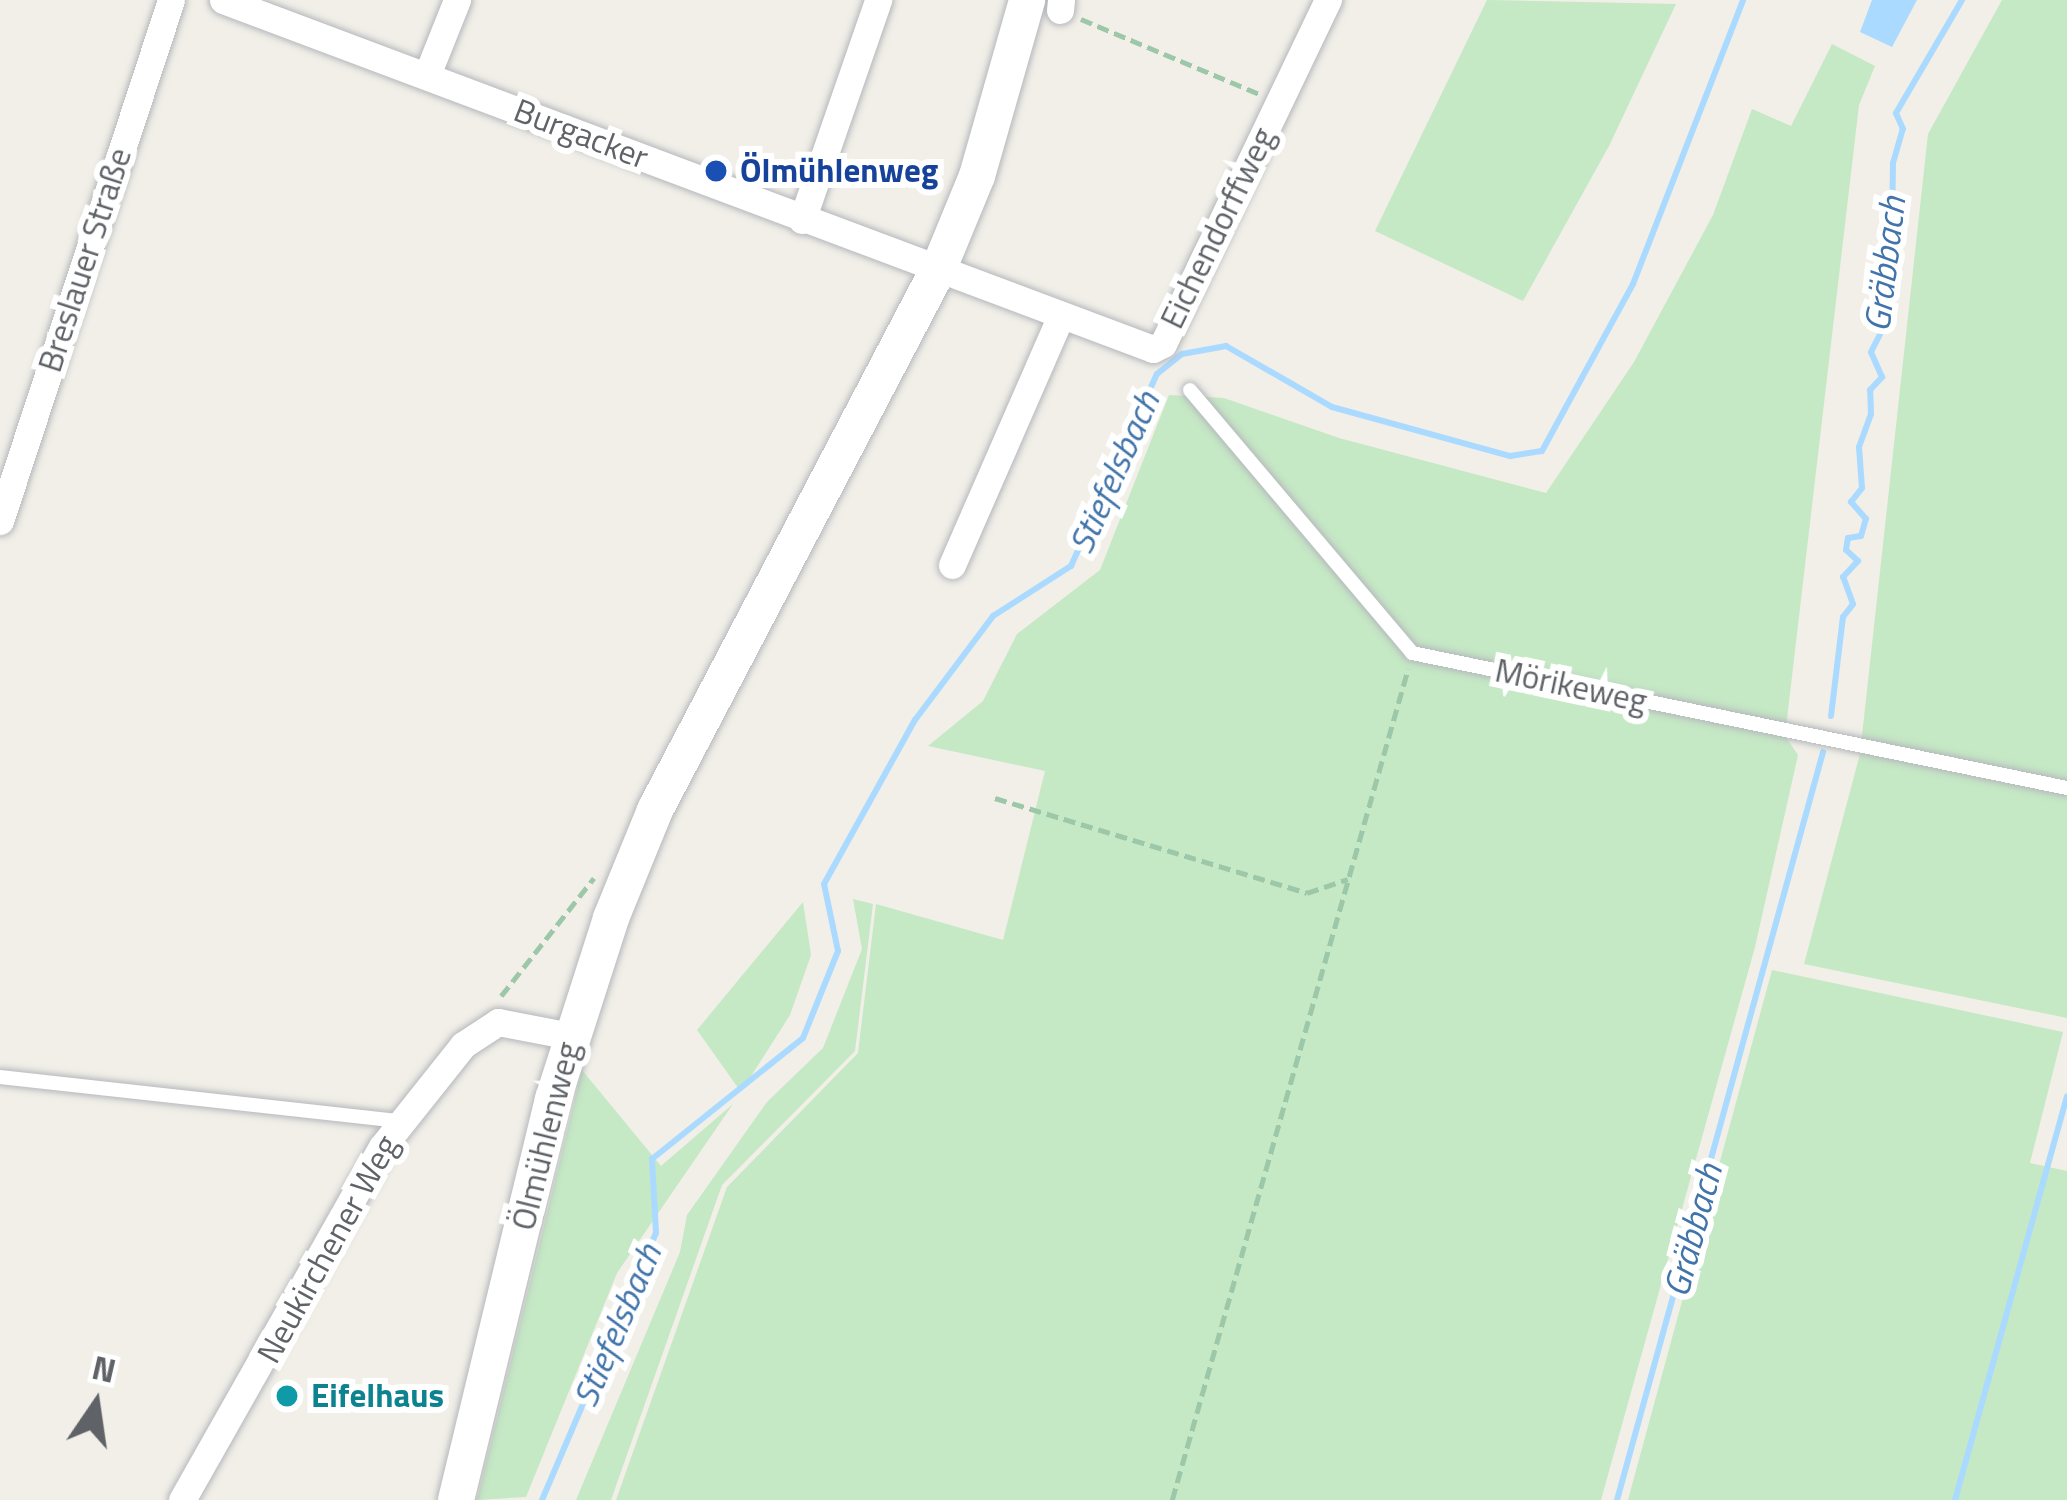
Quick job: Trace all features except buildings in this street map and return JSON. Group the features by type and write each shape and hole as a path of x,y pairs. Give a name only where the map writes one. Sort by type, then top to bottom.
{"main road":[{"name":"Ölmühlenweg","path":"456,1500 571,1036 628,874 939,268 1049,3"}],"street":[{"name":"Breslauer Straße","path":"0,521 171,0"},
{"name":"Burgacker","path":"223,0 939,268"},
{"path":"428,75 457,0"},
{"path":"802,220 878,0"},
{"name":"Eichendorffweg","path":"1060,318 1153,349 1163,344 1328,0"},
{"path":"939,268 1060,318 952,566"},
{"path":"498,1022 571,1036"},
{"name":"Neukirchener Weg","path":"182,1500 400,1121 464,1045 498,1022"}],"lane":[{"path":"1190,390 1412,653"},
{"name":"Mörikeweg","path":"1412,653 2067,788"},
{"path":"0,1077 400,1121"}],"path":[{"name":"Eichendorffweg","path":"1049,3 1279,103"},
{"path":"1172,1500 1412,653"},
{"path":"995,797 1307,893 1348,879"},
{"path":"498,1022 504,991 602,868 628,874"}],"green space":[{"path":"1487,0 1676,4 1609,146 1523,301 1375,231"},
{"path":"2002,0 2067,0 2067,1018 1804,964 1860,754 1928,134"},
{"path":"1832,44 1875,66 1859,105 1785,736 1798,755 1755,947 1601,1500 616,1500 727,1187 858,1053 876,904 1003,940 1045,771 928,746 983,701 1017,634 1100,570 1169,395 1224,398 1339,438 1546,493 1634,362 1713,215 1752,109 1791,126"},
{"path":"853,899 873,904 855,1051 722,1185 611,1500 576,1500 680,1252 687,1215 767,1102 823,1048 862,949"},
{"path":"803,902 811,955 790,1015 741,1092 697,1030"},
{"path":"1772,970 2063,1032 2030,1163 2067,1171 2067,1500 1628,1500"},
{"path":"582,1070 661,1166 733,1104 617,1273 526,1497 477,1500"}],"water":[{"path":"1872,0 1917,0 1892,47 1860,32"}],"waterway":[{"name":"Stiefelsbach","path":"542,1500 656,1233 652,1159 803,1038 838,951 824,884 915,720 993,616 1071,566 1157,374 1182,354 1226,346 1332,407 1510,456 1542,451 1633,284 1743,0"},
{"name":"Gräbbach","path":"1831,716 1843,617 1853,604 1843,577 1858,561 1846,550 1848,538 1861,536 1866,519 1851,502 1862,488 1859,447 1871,414 1870,390 1882,377 1871,352 1882,330 1877,295 1887,280 1879,248 1892,233 1893,163 1903,129 1896,113 1962,0"},
{"name":"Gräbbach","path":"1617,1500 1823,752"},
{"path":"1955,1500 2067,1096"}],"place":[{"name":"Ölmühlenweg","path":"716,171"},
{"name":"Eifelhaus","path":"287,1396"}]}
